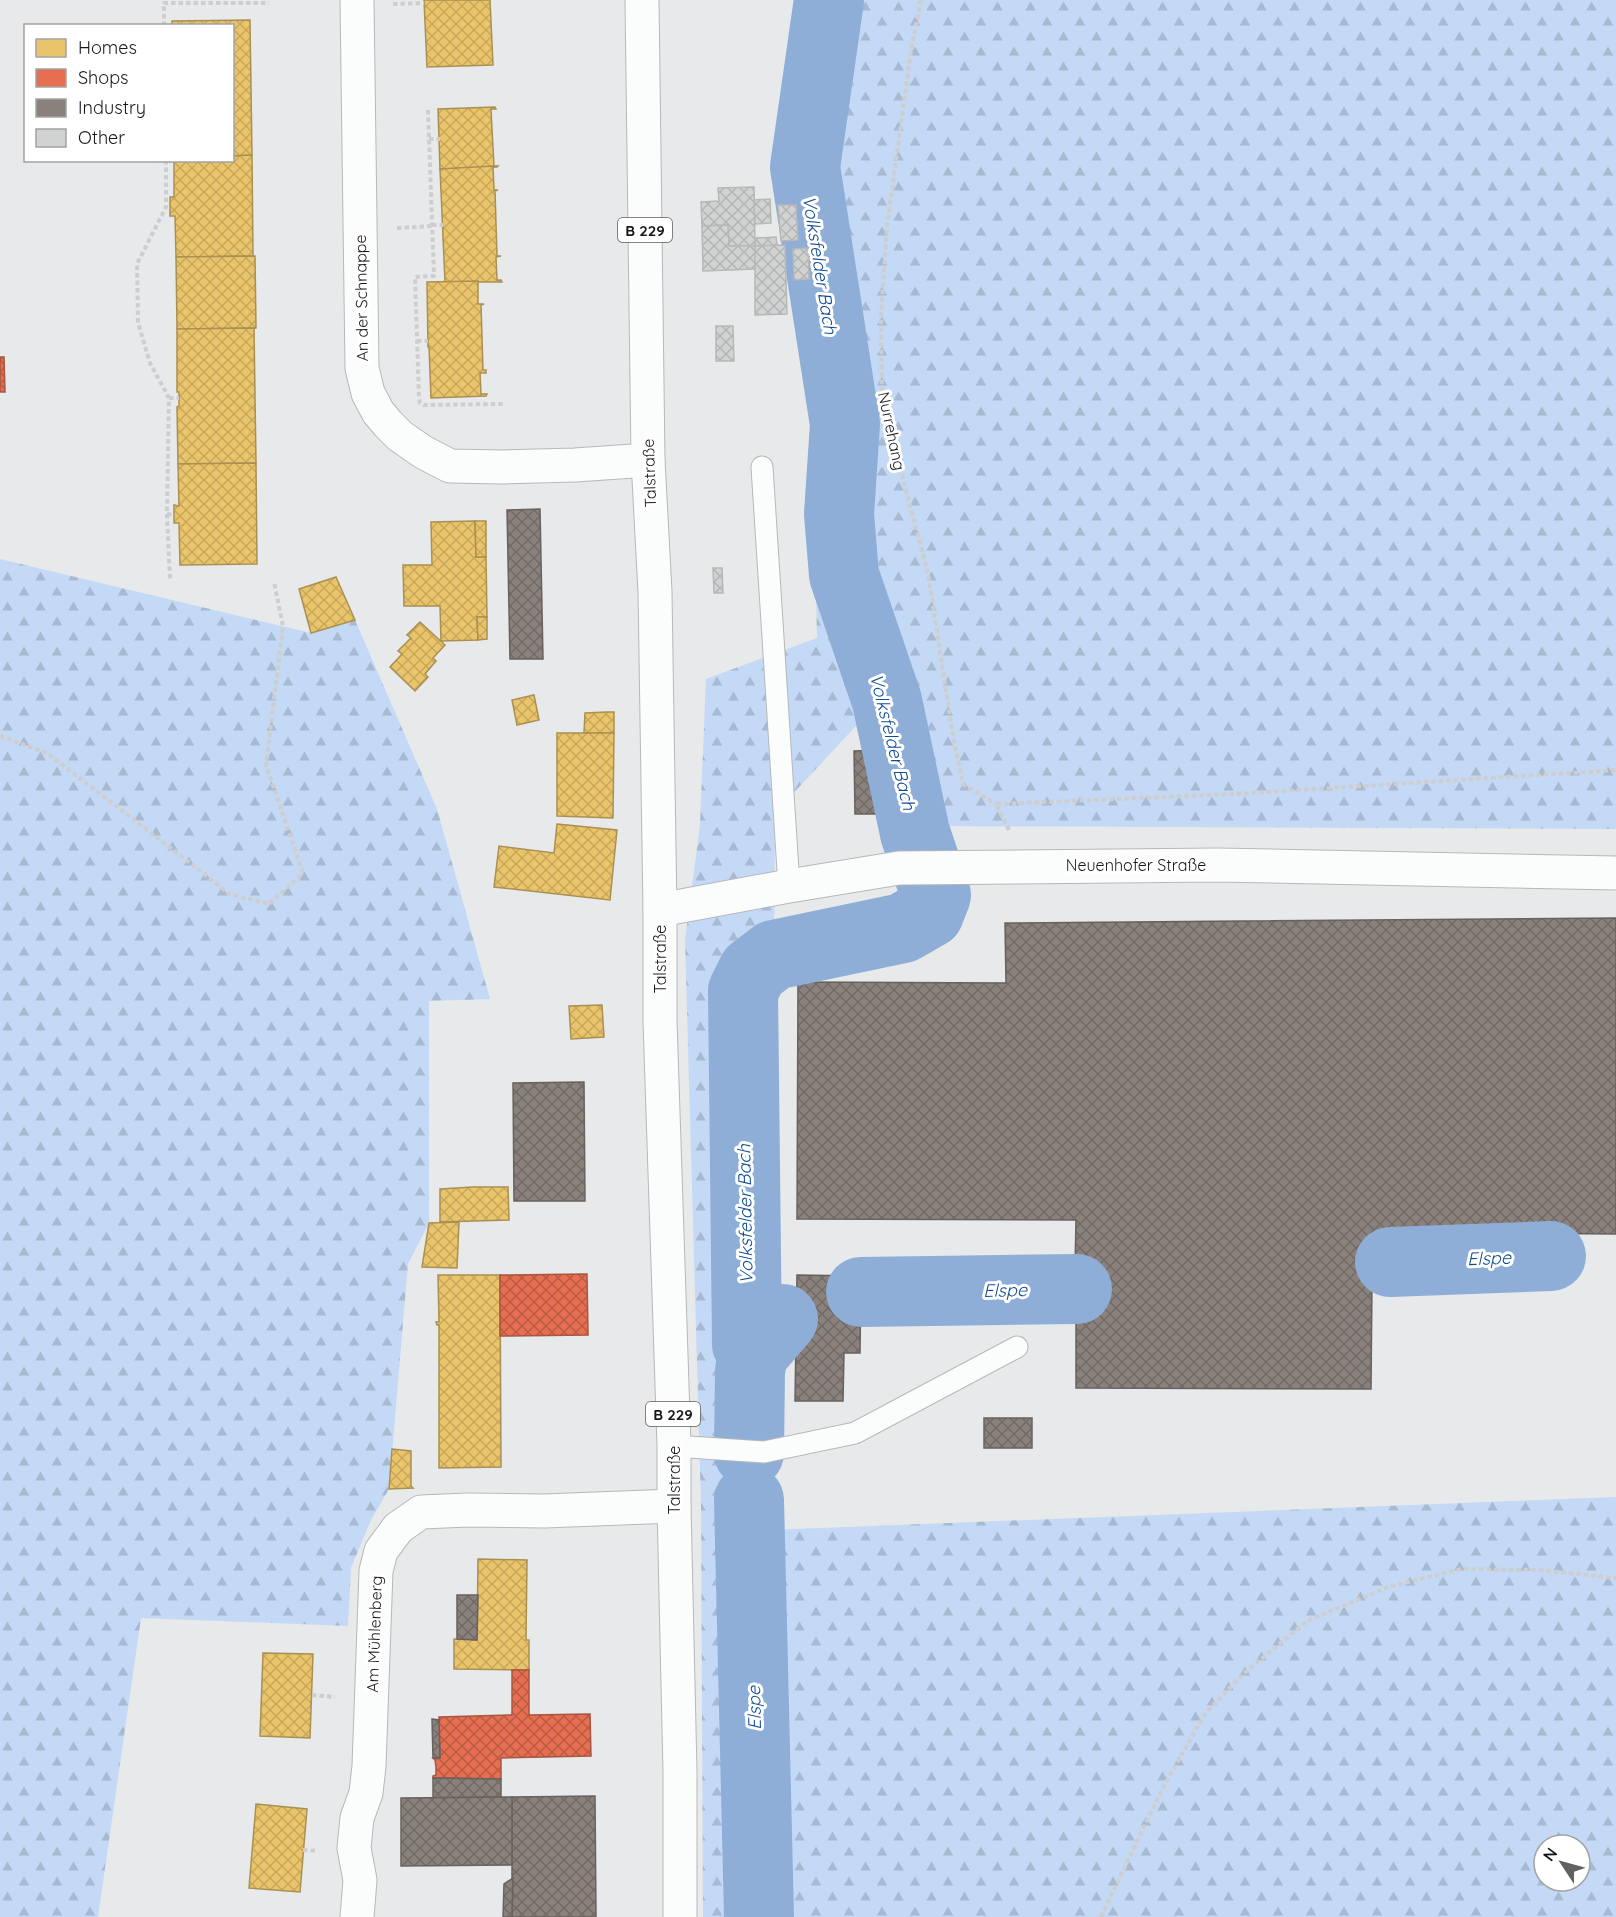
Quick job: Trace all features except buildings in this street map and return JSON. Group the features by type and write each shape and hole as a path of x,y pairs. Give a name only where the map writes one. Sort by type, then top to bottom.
{"street":[{"name":"An der Schnappe","path":"357,0 362,368 368,393 378,412 400,436 423,452 450,466 575,465 648,460"},
{"name":"Talstraße","path":"642,0 648,460 655,592 660,1021 674,1446 680,1772 680,1917"},
{"name":"Neuenhofer Straße","path":"660,910 899,868 1217,865 1616,873"},
{"name":"Am Mühlenberg","path":"357,1917 360,1880 354,1848 357,1818 366,1792 369,1766 376,1571 381,1551 398,1528 422,1512 544,1511 674,1506"}],"lane":[{"path":"762,467 789,886"},
{"path":"674,1446 764,1452 855,1433 1017,1347"}],"path":[{"name":"Nurrehang","path":"921,0 912,44 887,226 881,315 882,400 927,573 963,784 996,804"},
{"path":"164,24 164,3 269,3"},
{"path":"409,3 424,3"},
{"path":"428,110 434,276 415,277 420,403 424,405 503,404"},
{"path":"429,139 440,139"},
{"path":"166,162 168,207 136,264 138,323 150,363 169,398 167,514 170,579"},
{"name":"An der Schnappe","path":"392,228 443,225"},
{"path":"417,340 428,340"},
{"path":"169,398 179,398"},
{"path":"167,514 174,515"},
{"path":"0,736 47,753 229,894 269,904 303,873 266,765 283,626 274,582"},
{"path":"1027,866 996,804 1234,794 1616,770"},
{"path":"1101,1917 1162,1789 1205,1714 1242,1675 1307,1621 1388,1587 1461,1569 1540,1570 1616,1578"},
{"name":"Am Mühlenberg","path":"312,1695 345,1698"}],"green space":[{"path":"839,0 1616,0 1616,829 931,826 906,721 855,727 775,813 770,1530 1616,1497 1616,1917 703,1917 701,1505 685,940 700,825 706,679 817,638 816,589 809,529 815,456 830,411 815,165"},
{"path":"0,559 311,633 355,620 437,809 490,999 429,1001 429,1223 408,1264 389,1489 371,1520 351,1568 348,1626 141,1618 98,1917 0,1917"}],"waterway":[{"name":"Volksfelder Bach","path":"753,1354 747,1344 743,991 753,971 774,955 903,928 929,913 936,895 915,833 887,701 844,575 839,514 845,424 805,167 829,0"},
{"name":"Elspe","path":"1390,1262 1551,1256"},
{"name":"Elspe","path":"861,1292 1077,1289"},
{"name":"Elspe","path":"749,1453 750,1371 753,1354 783,1319"},
{"name":"Elspe","path":"749,1500 759,1917"}]}
